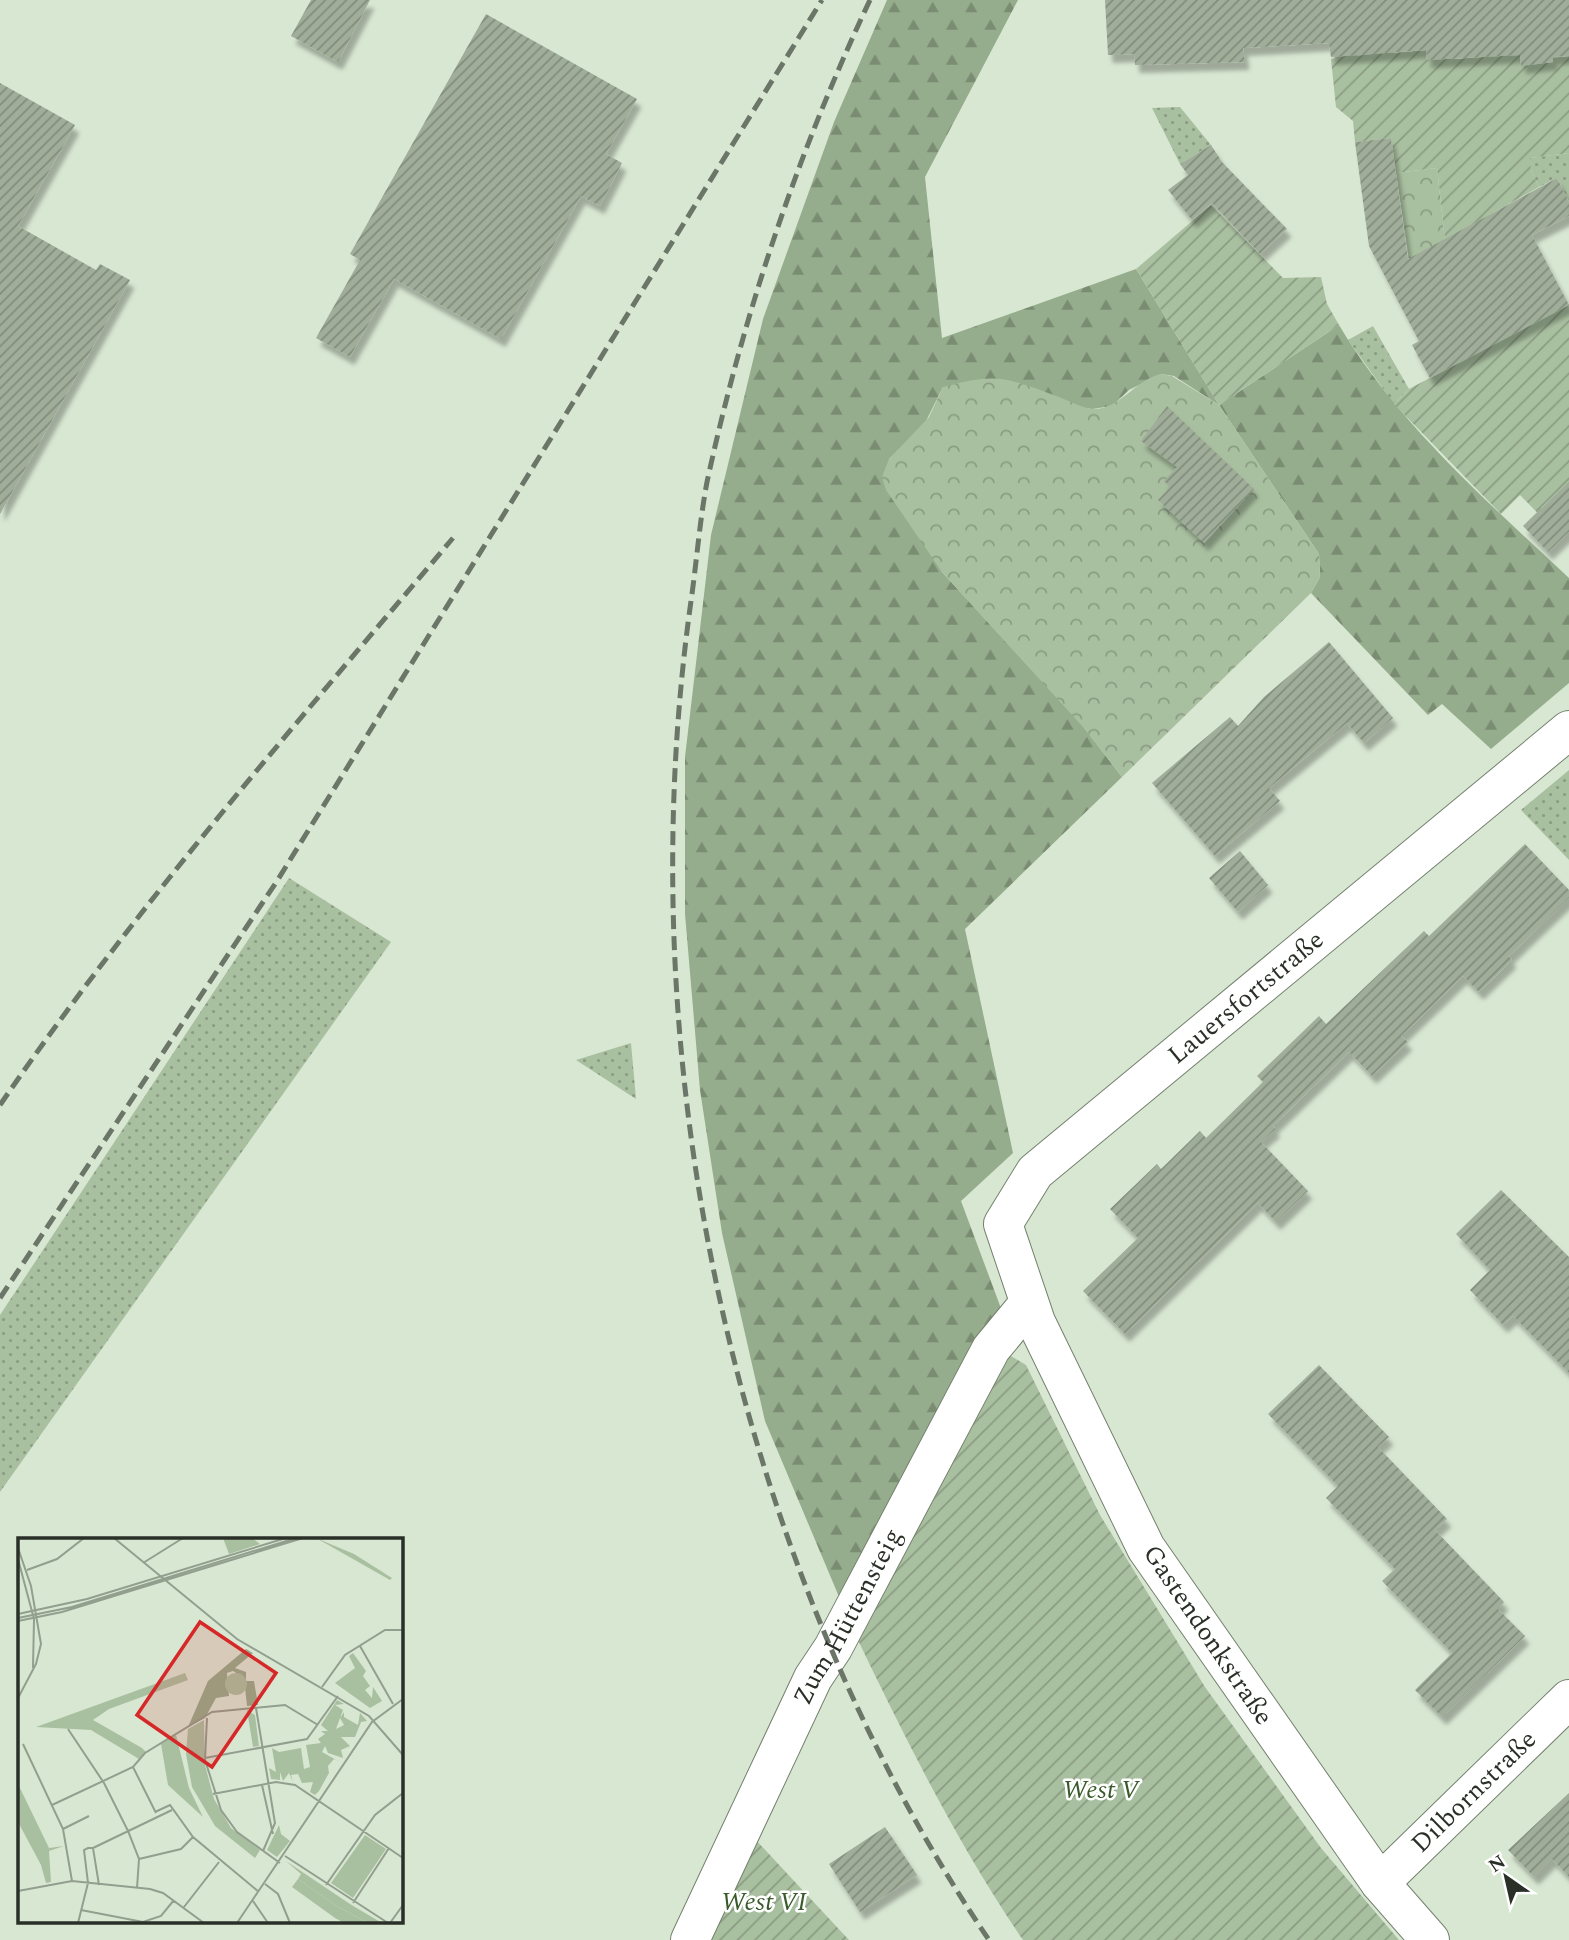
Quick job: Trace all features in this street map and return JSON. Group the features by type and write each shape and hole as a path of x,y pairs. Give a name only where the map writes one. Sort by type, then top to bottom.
{"street":[{"name":"Lauersfortstraße","path":"1029,1303 1003,1224 1035,1172 1569,730"},
{"name":"Gastendonkstraße","path":"1029,1303 1146,1548 1380,1883 1430,1940"},
{"name":"Zum Hüttensteig","path":"690,1940 813,1678 845,1625 991,1349 1029,1303"},
{"name":"Dilbornstraße","path":"1380,1883 1569,1699"}],"green space":[{"path":"887,0 1018,0 925,177 942,338 1136,269 1219,405 1174,376 1161,374 1129,390 1112,406 1092,409 943,387 923,427 889,459 942,572 1082,725 1122,777 965,929 1013,1153 961,1201 1002,1311 845,1611 765,1421 722,1233 700,1090 685,914 685,757 711,535 763,319 834,122"},
{"path":"1393,48 1394,53 1426,50 1427,61 1428,55 1458,59 1520,53 1521,65 1553,62 1553,58 1569,56 1569,153 1530,158 1531,170 1539,187 1445,240 1437,168 1396,173 1391,138 1355,142 1353,121 1336,107 1331,59 1335,58 1334,52 1357,50 1358,56 1363,55 1363,50"},
{"path":"1180,107 1211,145 1180,164 1152,108"},
{"path":"1569,153 1569,202 1557,178 1539,187 1529,158"},
{"path":"1437,168 1445,240 1409,259 1396,173"},
{"path":"1211,205 1283,278 1321,277 1327,304 1339,325 1219,405 1136,269"},
{"path":"1569,304 1569,481 1541,508 1562,538 1520,495 1501,514 1394,404 1409,389"},
{"path":"1339,325 1362,361 1416,428 1475,490 1569,578 1569,683 1491,749 1442,704 1428,715 1311,593 1320,577 1319,554 1219,405"},
{"path":"1373,326 1409,389 1394,404 1348,340"},
{"path":"1161,374 1172,376 1219,405 1319,554 1320,577 1311,593 1122,777 1085,729 942,572 886,490 882,477 889,459 929,417 943,387 962,382 1002,379 1095,409 1113,404 1143,382"},
{"path":"1569,770 1569,860 1521,810"},
{"path":"289,878 391,942 0,1492 0,1315"},
{"path":"631,1043 636,1099 576,1060"},
{"name":"West V","path":"1009,1355 1026,1365 1100,1515 1205,1687 1321,1848 1399,1940 1023,1940 999,1904 914,1753 856,1636"},
{"name":"West VI","path":"754,1838 849,1940 706,1940"}],"building":[{"path":"311,0 370,0 338,62 291,36"},
{"path":"1105,0 1569,0 1569,56 1553,57 1553,62 1521,66 1520,55 1427,60 1426,50 1331,57 1329,43 1243,48 1245,62 1135,65 1134,54 1108,55"},
{"path":"486,14 637,99 606,154 622,163 600,206 581,196 501,339 394,279 350,357 316,338 360,260 350,254"},
{"path":"0,83 75,125 18,226 96,270 100,264 130,280 0,514"},
{"path":"1391,138 1408,259 1557,178 1569,202 1569,216 1532,235 1569,305 1430,378 1412,345 1419,341 1369,246 1355,142"},
{"path":"1211,145 1222,162 1287,229 1260,254 1212,203 1192,220 1168,190 1188,175 1180,164"},
{"path":"1167,406 1254,489 1204,543 1158,500 1170,487 1164,481 1177,467 1141,441"},
{"path":"1569,481 1569,532 1548,552 1523,526"},
{"path":"1329,642 1393,718 1364,743 1347,723 1269,788 1280,801 1215,856 1152,783 1230,717 1238,726 1264,697"},
{"path":"1525,844 1569,890 1569,898 1509,956 1512,960 1479,992 1463,976 1401,1036 1408,1042 1372,1076 1349,1052 1273,1126 1276,1129 1261,1142 1308,1191 1276,1222 1258,1203 1125,1334 1083,1291 1138,1238 1110,1209 1157,1164 1161,1169 1200,1131 1206,1138 1263,1082 1257,1076 1319,1016 1326,1024 1424,931 1429,936"},
{"path":"1240,851 1268,885 1238,912 1209,878"},
{"path":"1501,1190 1569,1257 1569,1373 1513,1316 1503,1325 1470,1290 1490,1270 1456,1234"},
{"path":"1319,1365 1389,1437 1378,1447 1447,1519 1435,1530 1504,1602 1498,1609 1525,1636 1442,1717 1415,1690 1452,1653 1382,1581 1395,1569 1326,1498 1338,1486 1268,1414"},
{"path":"1569,1793 1569,1877 1552,1859 1534,1877 1508,1850"},
{"path":"885,1827 917,1875 860,1912 829,1864"}],"railway":[{"path":"0,1298 277,881 822,0"},
{"path":"870,0 819,117 775,237 737,358 707,482 692,594 675,767 674,942 689,1119 719,1294 764,1466 824,1632 899,1791 989,1940"},
{"path":"0,1105 52,1031 162,886 453,538"}]}
